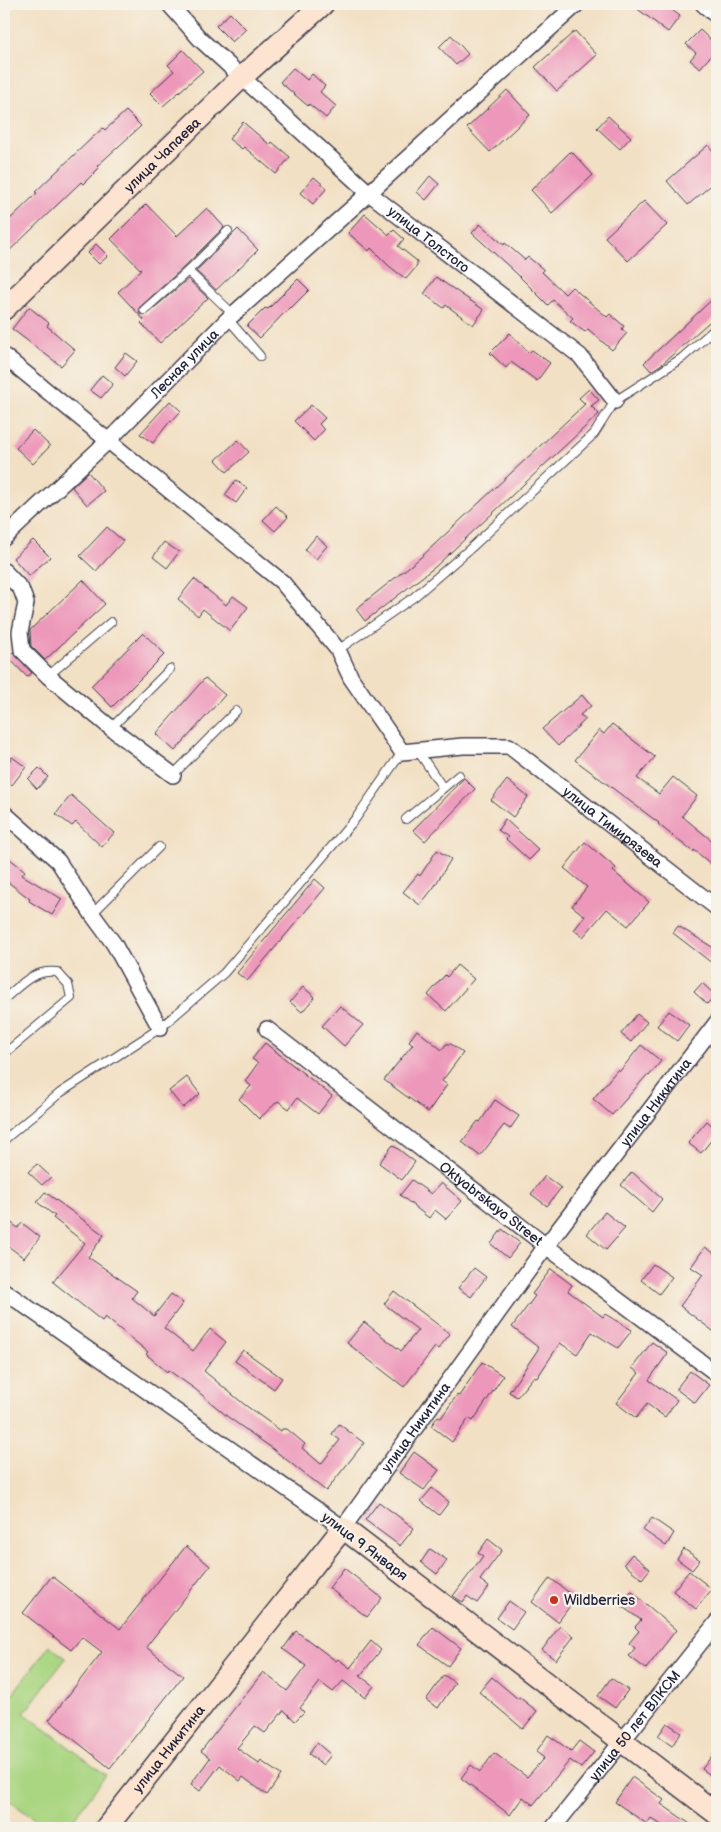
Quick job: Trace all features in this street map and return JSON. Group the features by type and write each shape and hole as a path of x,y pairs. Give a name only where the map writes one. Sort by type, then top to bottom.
{"main road":[{"name":"улица Чапаева","path":"4,309 242,78 323,4"},
{"name":"улица 9 Января","path":"343,1528 717,1814"},
{"name":"улица Никитина","path":"106,1828 343,1528"}],"street":[{"name":"улица Толстого","path":"169,4 201,40 369,193 580,356 615,401"},
{"name":"Лесная улица","path":"4,538 109,440 230,317 577,4"},
{"path":"703,4 717,16"},
{"path":"4,356 282,582 338,650 351,678 402,752 418,750"},
{"path":"4,572 21,589 26,603 20,632 22,650 48,676 111,728 174,775"},
{"name":"улица Тимирязева","path":"418,750 463,746 509,746 717,908"},
{"path":"4,813 58,861 114,944 160,1028"},
{"name":"улица Никитина","path":"343,1528 546,1246 717,1022"},
{"name":"Oktyabrskaya Street","path":"267,1029 546,1246 717,1374"},
{"name":"улица 9 Января","path":"4,1291 343,1528"},
{"name":"улица 50 лет ВЛКСМ","path":"552,1828 717,1622"}],"lane":[{"path":"144,310 188,271 228,231"},
{"path":"188,271 230,317 260,356"},
{"path":"338,650 414,598 472,547 594,434 615,401 682,358 717,327"},
{"path":"48,676 112,622"},
{"path":"111,728 170,668"},
{"path":"174,775 236,711"},
{"path":"418,750 443,788"},
{"path":"4,1140 60,1093 160,1028 224,973 356,818 402,752"},
{"path":"406,819 459,775"},
{"path":"92,914 158,847"},
{"path":"4,999 33,975 46,970 57,972 68,984 71,998 4,1054"}],"green space":[{"path":"49,1646 66,1658 24,1713 106,1775 67,1828 47,1828 4,1797 4,1705"}],"building":[{"path":"631,4 664,4 680,16 668,32"},
{"path":"230,13 246,29 232,42 216,26"},
{"path":"700,30 717,46 717,49 700,68 690,60 696,53 686,44"},
{"path":"575,31 597,55 557,91 535,67"},
{"path":"451,35 468,54 456,65 439,47"},
{"path":"183,50 203,71 163,106 150,93 174,71 168,65"},
{"path":"293,68 307,80 312,74 325,86 320,92 336,106 326,118 309,104 308,106 280,82"},
{"path":"507,90 530,115 490,152 467,128"},
{"path":"126,111 141,126 97,166 99,168 83,184 81,182 4,256 4,225 37,193 35,192 93,137 103,128 105,130"},
{"path":"608,116 631,137 620,149 597,128"},
{"path":"243,122 270,145 272,142 290,157 276,174 244,147 242,149 229,139"},
{"path":"708,145 717,156 717,180 688,205 667,181"},
{"path":"571,151 593,175 552,213 531,190"},
{"path":"430,176 439,184 426,200 417,192"},
{"path":"314,177 327,188 313,204 300,193"},
{"path":"644,201 667,225 628,261 605,237"},
{"path":"146,204 177,236 207,208 224,227 139,308 140,314 147,314 188,279 208,298 160,343 141,323 144,320 118,292 141,270 111,239"},
{"path":"365,214 389,235 394,230 404,239 398,246 417,261 417,266 406,279 389,266 371,248 369,251 348,233"},
{"path":"480,224 504,245 505,243 525,260 528,257 544,270 542,272 565,294 572,287 607,317 610,314 624,326 622,329 627,333 612,350 588,329 585,332 570,321 573,318 553,300 548,305 472,233"},
{"path":"238,229 258,250 216,290 196,271"},
{"path":"96,244 108,256 99,264 88,253"},
{"path":"436,277 484,310 473,325 446,305 444,308 424,294"},
{"path":"298,279 309,290 260,338 247,326 265,308 268,309"},
{"path":"717,295 717,315 662,364 651,371 644,363"},
{"path":"29,307 49,323 47,326 75,350 61,366 12,329"},
{"path":"510,333 529,353 532,350 550,363 537,381 511,362 506,368 490,353"},
{"path":"126,353 137,361 125,376 115,367"},
{"path":"102,375 113,384 101,398 90,390"},
{"path":"589,389 599,400 591,406 599,414 435,567 365,621 356,609 420,558 585,404 579,398"},
{"path":"170,401 181,411 170,421 153,443 140,434"},
{"path":"311,405 325,418 319,424 324,430 314,441 294,421"},
{"path":"33,430 50,446 33,464 16,448"},
{"path":"238,440 249,452 227,472 216,460"},
{"path":"88,472 104,491 87,505 72,487"},
{"path":"236,480 247,488 236,503 225,495"},
{"path":"276,506 288,517 275,531 263,520"},
{"path":"107,527 123,541 96,571 80,556"},
{"path":"316,536 327,546 316,559 305,550"},
{"path":"33,540 50,557 29,576 13,558"},
{"path":"164,542 179,552 167,568 153,557"},
{"path":"194,579 226,605 233,596 248,607 230,631 203,609 198,616 178,599"},
{"path":"83,580 105,604 45,660 31,646 30,630"},
{"path":"143,633 165,654 112,707 91,686"},
{"path":"13,652 32,673 27,677 8,657"},
{"path":"205,678 225,695 175,751 156,734"},
{"path":"582,695 591,706 580,715 586,719 558,746 542,729"},
{"path":"612,724 655,757 637,778 659,794 673,777 697,796 682,816 717,845 717,869 575,760 599,730 604,734"},
{"path":"12,757 26,767 12,785 4,779 4,768"},
{"path":"39,768 48,777 37,789 28,779"},
{"path":"464,778 475,789 425,841 413,830"},
{"path":"507,780 528,797 513,817 491,800"},
{"path":"71,795 114,833 102,847 76,822 72,826 56,814"},
{"path":"505,819 539,850 529,860 506,839 508,837 498,830"},
{"path":"585,842 616,868 613,871 649,902 628,926 607,909 583,937 574,930 585,916 572,906 587,887 564,868"},
{"path":"437,850 451,859 434,887 420,905 403,892 418,874 420,876"},
{"path":"4,854 25,871 22,875 62,899 52,915 29,901 30,899 4,879"},
{"path":"315,879 325,888 247,981 237,973"},
{"path":"678,926 717,950 717,967 673,933"},
{"path":"457,965 474,979 446,1011 428,995 445,975 447,977"},
{"path":"702,983 715,995 707,1004 694,992"},
{"path":"303,987 315,997 302,1012 290,1002"},
{"path":"340,1006 363,1025 344,1046 322,1026"},
{"path":"669,1011 689,1025 677,1041 657,1026"},
{"path":"637,1014 647,1022 631,1042 621,1034"},
{"path":"417,1030 442,1050 446,1044 451,1044 463,1053 442,1081 447,1085 428,1112 384,1080 413,1044 409,1041"},
{"path":"265,1043 332,1096 318,1114 297,1098 289,1109 278,1101 259,1119 239,1099 251,1086 245,1081 258,1063 252,1059"},
{"path":"641,1045 661,1061 612,1115 593,1099 618,1069 620,1071"},
{"path":"187,1077 200,1094 183,1108 169,1091"},
{"path":"495,1100 519,1116 510,1129 504,1125 480,1156 462,1142 478,1121 480,1122"},
{"path":"707,1121 717,1130 717,1133 701,1153 688,1143"},
{"path":"393,1145 415,1162 402,1180 379,1163"},
{"path":"37,1164 51,1177 42,1185 28,1172"},
{"path":"632,1172 662,1199 652,1212 621,1185"},
{"path":"545,1176 561,1188 547,1206 531,1194"},
{"path":"412,1180 431,1194 441,1183 462,1201 446,1219 435,1210 429,1218 400,1195"},
{"path":"45,1192 104,1235 88,1257 137,1291 132,1298 154,1316 171,1294 183,1303 164,1328 193,1351 210,1329 226,1342 204,1371 245,1405 281,1431 282,1429 287,1429 305,1444 302,1448 321,1464 340,1440 332,1434 339,1424 364,1443 326,1491 269,1446 228,1417 195,1389 168,1370 167,1372 146,1354 148,1352 105,1317 102,1321 53,1282 85,1243 53,1218 55,1216 37,1202"},
{"path":"605,1212 625,1228 606,1250 587,1234"},
{"path":"4,1217 18,1228 22,1223 40,1237 24,1258 4,1243"},
{"path":"502,1229 520,1243 508,1258 491,1244"},
{"path":"705,1247 717,1255 717,1334 680,1306 703,1275 691,1267"},
{"path":"653,1264 672,1277 659,1294 641,1280"},
{"path":"474,1268 486,1277 471,1297 458,1288"},
{"path":"551,1269 572,1285 568,1291 603,1317 605,1314 632,1330 618,1348 592,1332 577,1354 560,1343 537,1378 534,1376 517,1397 509,1392 539,1348 512,1327 535,1296 532,1294"},
{"path":"394,1291 450,1334 438,1349 435,1347 404,1387 347,1343 364,1322 401,1351 418,1330 384,1304"},
{"path":"652,1342 668,1353 649,1380 677,1400 665,1417 647,1404 636,1418 616,1403 639,1373 632,1368"},
{"path":"243,1350 282,1378 274,1389 235,1361"},
{"path":"482,1362 503,1376 473,1421 469,1418 452,1442 431,1426 438,1416 441,1418 457,1395 459,1396"},
{"path":"690,1371 709,1385 695,1403 676,1389"},
{"path":"414,1452 439,1470 424,1490 399,1473"},
{"path":"432,1488 449,1502 439,1515 421,1501"},
{"path":"379,1502 414,1528 400,1546 365,1520"},
{"path":"652,1518 674,1533 666,1546 643,1530"},
{"path":"488,1539 502,1550 480,1580 489,1587 477,1603 467,1596 463,1602 453,1596 483,1556 478,1553"},
{"path":"186,1546 210,1566 146,1647 183,1676 110,1768 49,1720 102,1652 82,1637 71,1650 23,1613 52,1576 120,1629"},
{"path":"430,1549 447,1560 437,1574 421,1562"},
{"path":"684,1549 700,1560 692,1570 677,1559"},
{"path":"632,1554 650,1569 642,1579 624,1564"},
{"path":"344,1568 382,1598 367,1617 329,1588"},
{"path":"689,1571 712,1589 696,1609 673,1591"},
{"name":"Wildberries","path":"550,1578 576,1598 558,1622 532,1602"},
{"path":"631,1591 676,1630 646,1669 629,1656 635,1648 629,1643 639,1631 635,1627 641,1620 620,1605"},
{"path":"509,1601 524,1612 512,1629 497,1618"},
{"path":"560,1626 574,1636 556,1660 542,1650"},
{"path":"433,1627 461,1648 448,1666 419,1645"},
{"path":"296,1631 336,1661 338,1659 350,1668 371,1641 381,1650 360,1676 374,1686 365,1698 343,1681 333,1692 320,1682 300,1708 304,1712 295,1721 284,1710 265,1733 255,1726 237,1748 259,1764 261,1761 281,1775 267,1795 243,1777 240,1781 220,1765 200,1791 191,1784 210,1758 201,1751 263,1672 287,1691 306,1666 283,1649"},
{"path":"444,1675 455,1683 438,1708 426,1700"},
{"path":"492,1677 518,1699 519,1697 537,1711 523,1729 479,1692"},
{"path":"611,1678 628,1690 615,1708 598,1696"},
{"path":"667,1723 681,1732 672,1746 658,1736"},
{"path":"548,1735 571,1751 579,1741 594,1752 581,1768 570,1760 533,1805 523,1797 510,1815 461,1778 471,1765 480,1772 494,1753 527,1777 544,1758 536,1752"},
{"path":"317,1743 331,1755 323,1765 309,1754"},
{"path":"717,1749 717,1780 702,1769"},
{"path":"632,1777 664,1800 661,1804 696,1828 666,1828 651,1818 647,1824 615,1802"}],"place":[{"name":"Wildberries","path":"554,1600"}]}
